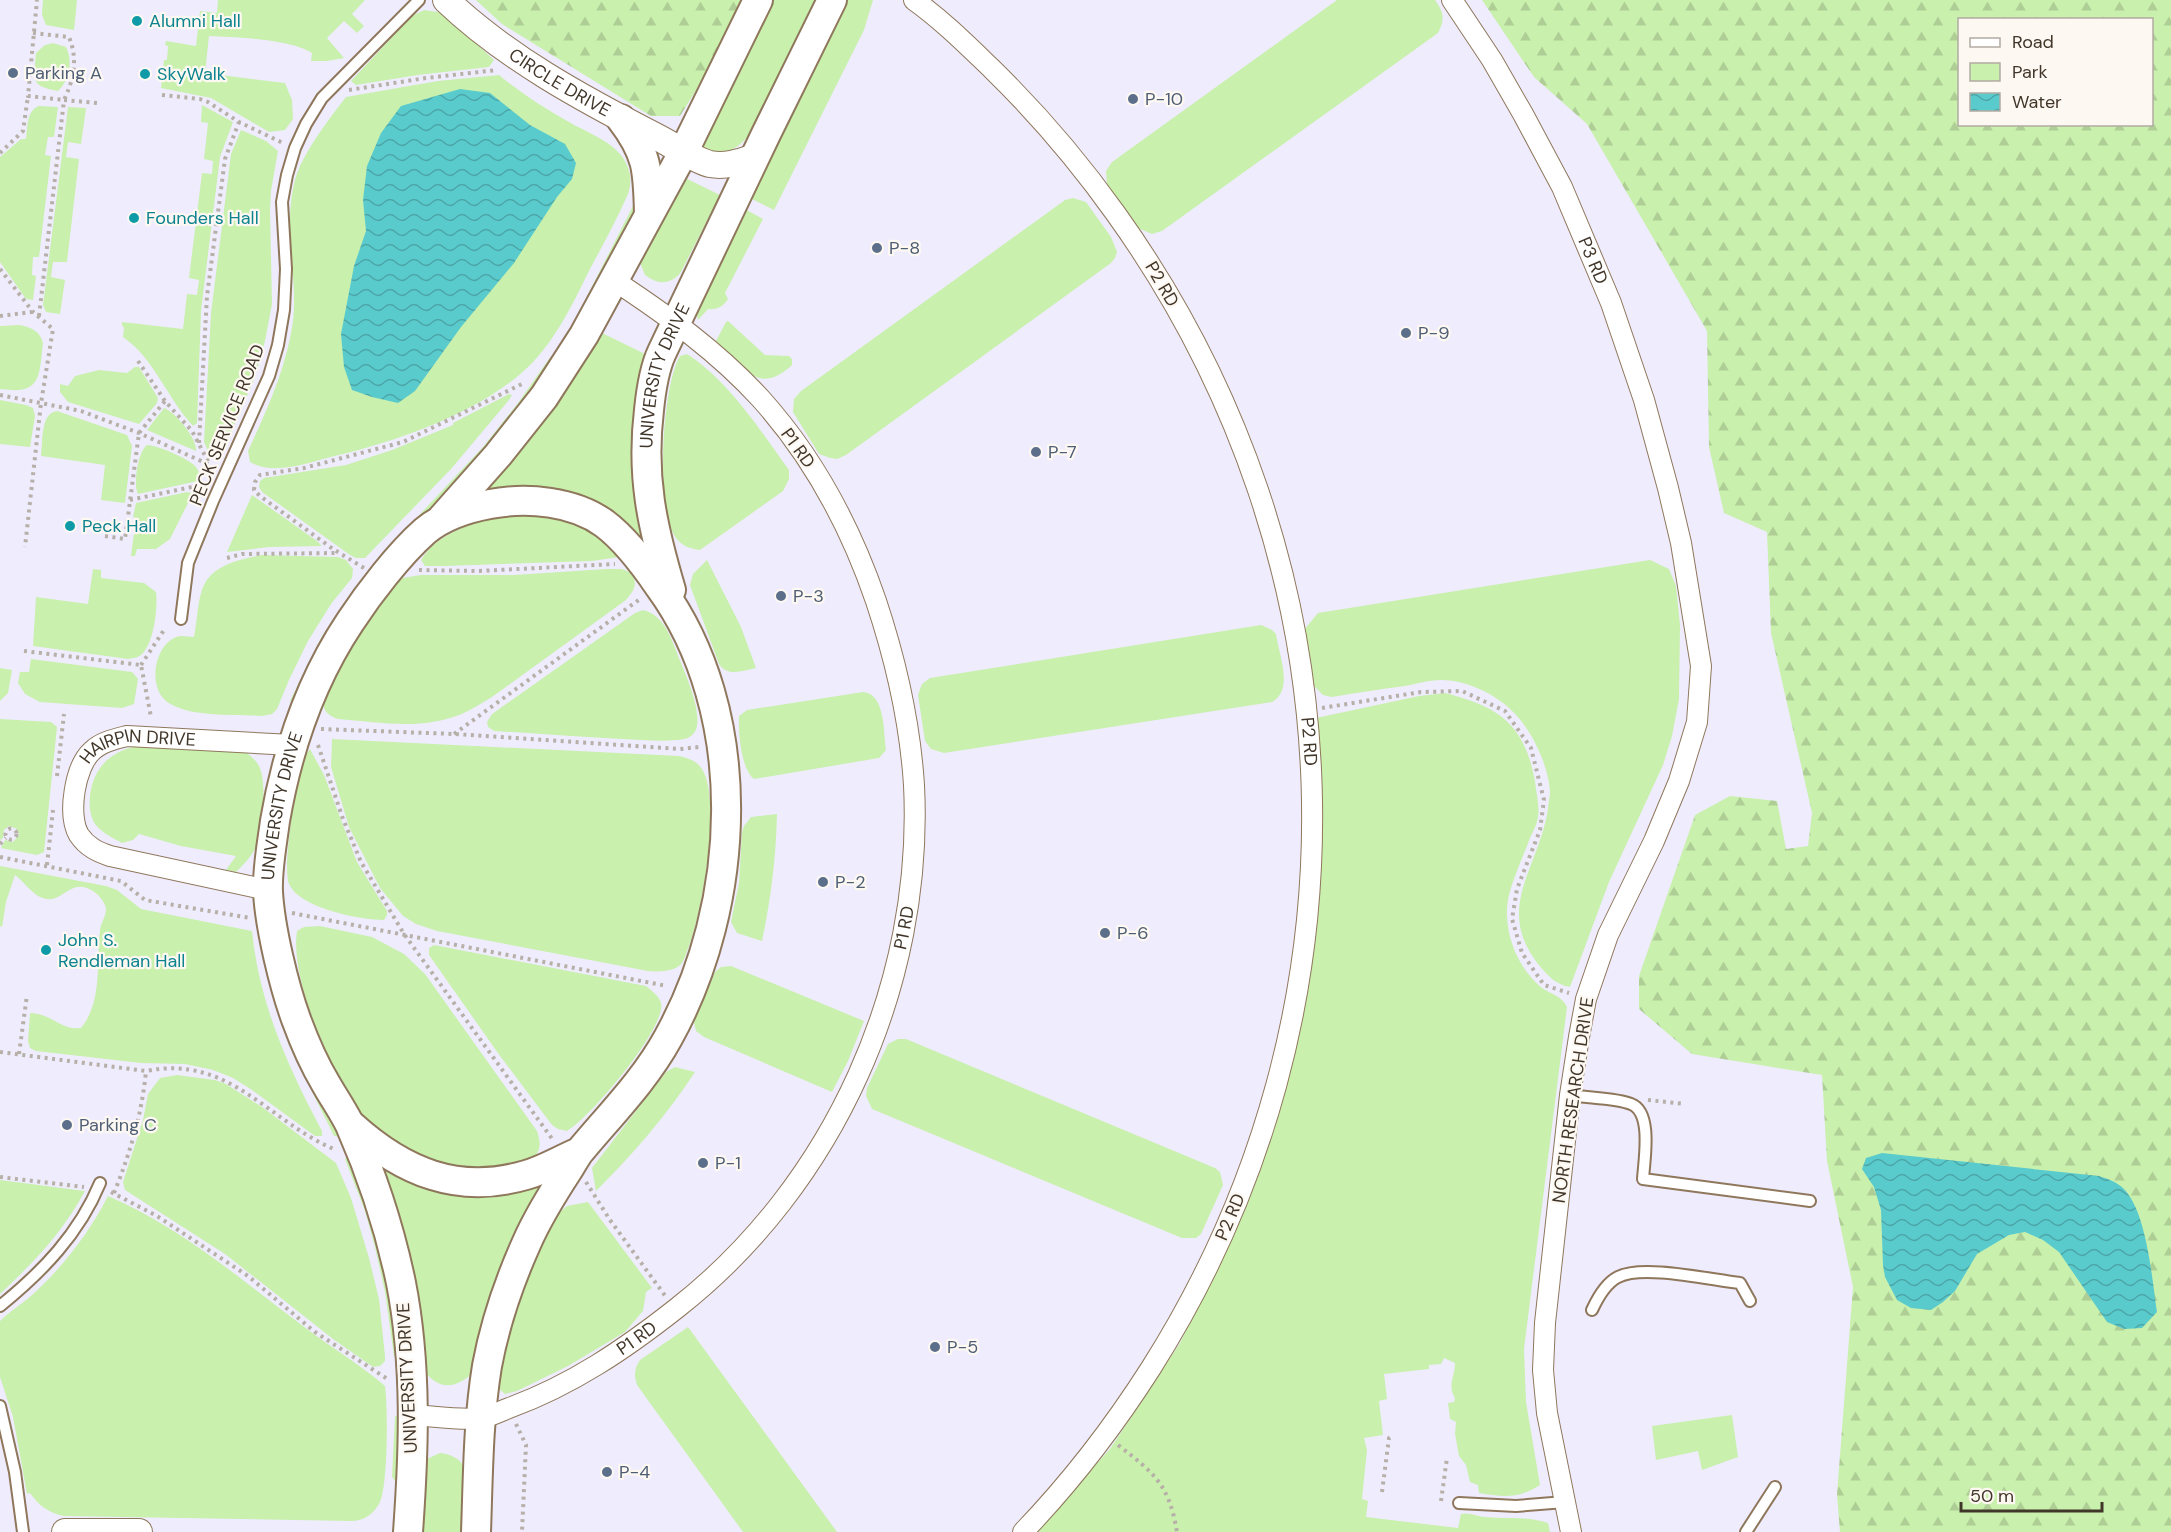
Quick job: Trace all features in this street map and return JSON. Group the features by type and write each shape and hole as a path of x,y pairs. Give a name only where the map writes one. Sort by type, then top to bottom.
{"main road":[{"name":"UNIVERSITY DRIVE","path":"440,521 498,455 544,397 584,335 684,151 758,0"},
{"name":"UNIVERSITY DRIVE","path":"675,607 651,514 646,480 645,444 656,370 676,322 832,0"},
{"path":"621,119 638,141 646,164 649,216"},
{"name":"UNIVERSITY DRIVE","path":"408,1532 413,1414 410,1348 402,1287 392,1243 378,1199 340,1132 322,1078 296,1018 284,974 268,890 271,850 280,789 306,737 322,671 367,597 424,532 440,521 483,505 513,501 543,502 573,509 601,521 642,563 675,607 706,676 719,731 725,780 726,818 723,868 717,905 704,953 691,988 668,1037 627,1096 572,1158 530,1234 510,1280 495,1329 487,1369 481,1418 476,1532"},
{"name":"UNIVERSITY DRIVE","path":"340,1132 364,1138 398,1161 426,1174 456,1182 485,1182 514,1178 572,1158"}],"street":[{"name":"CIRCLE DRIVE","path":"446,0 464,17 558,84 709,164 730,165 755,157"},
{"name":"P2 RD","path":"914,0 966,44 1019,96 1064,146 1083,168 1146,255 1171,296 1224,400 1253,472 1270,526 1293,616 1311,757 1312,828 1305,934 1295,1005 1280,1074 1255,1155 1205,1272 1169,1339 1133,1396 1093,1450 1023,1532"},
{"name":"P3 RD","path":"1452,0 1492,60 1523,114 1562,187 1587,243 1611,303 1644,400 1681,543"},
{"name":"P1 RD","path":"481,1418 532,1400 577,1378 634,1342 712,1278 758,1231 824,1142 849,1098 882,1014 900,951 910,892 914,848 912,771 908,729 896,668 865,571 841,516 810,464 775,416 729,367 676,322 615,281"},
{"name":"NORTH RESEARCH DRIVE","path":"1571,1532 1547,1413 1544,1370 1545,1323 1570,1095 1586,999 1608,935 1654,841 1678,781 1697,722 1701,666 1681,543"},
{"name":"HAIRPIN DRIVE","path":"268,890 110,856 91,848 79,835 74,816 78,774 84,760 92,750 107,742 127,736 306,737"},
{"path":"413,1414 481,1418"},
{"path":"65,1532 139,1532"}],"lane":[{"name":"PECK SERVICE ROAD","path":"181,619 188,563 269,376 278,345 284,310 286,269 282,202 295,148 322,98 419,0"},
{"path":"1570,1095 1630,1103 1641,1111 1645,1126 1643,1179 1810,1201"},
{"path":"0,1306 28,1284 54,1257 77,1228 100,1183"},
{"path":"1592,1310 1600,1293 1618,1277 1642,1271 1740,1283 1750,1301"},
{"path":"0,1406 15,1472 23,1532"},
{"path":"1746,1532 1775,1487"},
{"path":"1459,1503 1516,1506 1565,1502"}],"path":[{"path":"0,153 23,131 38,0"},
{"path":"33,33 69,37 75,59 71,85 64,99 39,317"},
{"path":"329,92 497,70"},
{"path":"162,95 200,99 239,122 295,148"},
{"path":"28,96 97,103"},
{"path":"199,443 207,296 225,159 239,122"},
{"path":"0,268 33,312 53,329 41,403 25,547"},
{"path":"0,316 33,312"},
{"path":"0,395 81,411 139,433 210,465 192,431 165,401 138,361"},
{"path":"365,568 340,553 254,490 255,482 260,475 304,468 404,442 528,381"},
{"path":"105,536 125,538 139,433 165,401"},
{"path":"130,500 201,485"},
{"path":"227,558 242,554 281,552 340,553"},
{"path":"411,570 511,570 620,564"},
{"path":"454,734 640,598"},
{"path":"151,717 141,665 164,630"},
{"path":"24,651 141,665"},
{"path":"1306,710 1421,692 1462,691 1505,711 1531,748 1544,800 1540,830 1517,889 1512,918 1522,952 1544,985 1586,999"},
{"path":"668,1299 610,1220 572,1158 404,934 361,862 306,737 454,734 680,749 703,746"},
{"path":"0,844 6,838"},
{"path":"0,857 121,881 145,900 253,918"},
{"path":"289,913 674,987"},
{"path":"19,1054 27,995"},
{"path":"0,1052 146,1071 167,1066 193,1070 226,1080 316,1142 336,1150"},
{"path":"146,1071 143,1102 130,1152 113,1193 157,1216 248,1276 315,1332 390,1380 389,1370"},
{"path":"1637,1107 1649,1099 1685,1104"},
{"path":"340,1132 336,1150 340,1159"},
{"path":"0,1177 85,1187"},
{"path":"514,1421 526,1445 522,1532"},
{"path":"1382,1492 1389,1438 1391,1437"},
{"path":"1115,1443 1147,1467 1163,1485 1174,1509 1177,1532"},
{"path":"1442,1501 1447,1458"}],"shaded area":[{"path":"0,0 2171,0 2171,1532 0,1532"}],"green space":[{"path":"43,0 77,0 74,30 46,25 42,15"},
{"path":"218,0 365,0 352,14 364,26 357,33 344,21 327,38 344,58 327,61 311,61 312,53 291,45 262,40 209,36 205,73 285,83 292,100 293,119 285,130 269,132 211,98 161,88 164,60 167,60 166,41 196,46 200,11 217,13"},
{"path":"476,0 742,0 703,79 680,116 651,116 502,24"},
{"path":"766,0 818,0 751,133 734,149 722,153 698,152"},
{"path":"843,0 873,0 864,30 774,210 744,195"},
{"path":"1337,0 1435,0 1442,12 1442,24 1438,33 1162,231 1152,234 1138,228 1107,185 1106,171 1112,162"},
{"path":"1482,0 2171,0 2171,1532 1840,1532 1837,1494 1853,1287 1827,1161 1822,1075 1692,1054 1639,1009 1639,976 1695,815 1730,796 1777,801 1786,849 1808,846 1812,813 1771,633 1767,532 1724,513 1709,447 1707,331 1587,124 1534,77"},
{"path":"424,10 446,16 494,60 489,67 356,85 351,81 412,16"},
{"path":"53,43 66,47 70,64 68,76 58,91 42,87 35,80 34,75 36,53 45,45"},
{"path":"499,75 542,106 609,144 620,154 630,173 630,189 624,203 559,328 543,351 515,378 469,408 443,420 390,441 294,466 271,468 250,462 248,451 275,388 290,338 294,301 290,243 291,204 297,174 315,139 346,97 438,81"},
{"path":"202,105 233,122 220,157 201,311 197,423 193,426 152,367 123,337 122,322 183,329 187,294 197,295 199,280 189,278 202,173 212,174 213,161 204,159 208,123 201,122"},
{"path":"39,106 58,107 54,137 48,137 45,155 51,156 39,257 33,257 32,275 36,276 33,300 26,299 0,262 0,157 21,139 26,139 30,115"},
{"path":"68,107 86,108 81,144 68,142 66,157 79,159 67,262 53,262 51,277 65,280 60,314 46,312 43,305"},
{"path":"241,130 266,141 278,151 270,210 272,304 255,377 221,455 214,458 210,455 204,442 211,313 231,154"},
{"path":"679,175 720,195 681,272 668,281 654,281 645,275 639,260"},
{"path":"637,198 638,207 589,304 582,306"},
{"path":"1073,198 1086,202 1111,237 1117,252 1111,263 846,455 837,459 819,454 793,412 794,399 801,391 1065,200"},
{"path":"743,208 763,219 725,293 728,299 720,307 708,309 698,320 695,308"},
{"path":"728,321 765,355 789,356 792,359 792,365 780,374 769,378 760,378 742,368 716,341"},
{"path":"19,325 34,330 42,339 38,375 31,386 23,389 0,389 0,326"},
{"path":"598,331 647,355 643,543 485,496 485,487"},
{"path":"687,354 730,392 789,470 789,479 783,491 700,550 686,547 676,538 669,523 663,476 665,419 669,393 680,356"},
{"path":"551,356 555,359 491,447 386,559 378,559 483,447"},
{"path":"139,367 158,398 157,403 139,424 68,402 60,392 60,384 68,386 75,376 99,370 127,373"},
{"path":"509,394 512,395 509,400 451,469 365,558 350,555 262,492 259,487 260,481 264,478 346,465 392,450 453,425"},
{"path":"0,400 33,408 35,416 30,447 0,444"},
{"path":"164,408 169,410 184,426 193,439 196,451 147,430"},
{"path":"57,411 127,435 132,446 125,503 101,500 105,465 41,456 45,422 52,413"},
{"path":"147,445 173,453 193,464 198,471 198,481 138,494 137,468 141,454"},
{"path":"191,493 191,497 170,539 156,549 137,549 135,556 131,556 136,503"},
{"path":"252,495 322,546 270,547 227,552"},
{"path":"509,513 558,516 592,532 618,553 619,557 592,561 445,566 425,566 421,560 428,550 448,535 485,519"},
{"path":"262,555 338,557 346,560 353,569 352,578 331,604 308,641 277,709 272,714 262,716 212,714 186,710 166,701 160,694 155,677 158,657 169,642 176,637 194,637 200,596 204,585 221,567"},
{"path":"707,560 741,627 756,668 731,672 726,671 719,664 690,585 693,574"},
{"path":"1650,560 1669,569 1676,586 1680,625 1679,699 1672,736 1663,765 1609,882 1570,987 1556,982 1538,964 1525,943 1520,924 1519,905 1523,887 1543,830 1550,791 1542,758 1525,726 1496,698 1460,682 1441,680 1332,697 1323,695 1311,683 1303,631 1318,613"},
{"path":"93,569 101,570 101,578 144,583 156,592 156,615 150,642 142,654 136,658 128,659 33,646 36,597 88,604"},
{"path":"622,569 632,573 635,581 634,588 626,600 492,697 466,712 437,721 409,724 338,719 329,715 325,710 324,695 345,654 372,615 402,578 421,575 514,575"},
{"path":"362,578 366,581 295,704 290,701 322,636"},
{"path":"643,610 658,618 672,639 694,698 697,727 694,733 679,740 659,741 494,731 488,727 487,722 492,714 635,613"},
{"path":"1261,625 1276,634 1283,671 1282,689 1279,696 1272,702 944,753 931,749 925,741 918,695 922,684 930,678"},
{"path":"31,659 132,672 138,679 134,704 122,708 40,702 25,694 18,683 20,672 29,672"},
{"path":"0,668 12,670 8,693 0,701"},
{"path":"863,692 870,694 876,700 882,715 886,750 879,758 754,779 750,774 743,759 739,731 739,716 747,710"},
{"path":"1445,693 1480,704 1494,712 1516,731 1524,745 1535,781 1538,813 1536,825 1511,887 1507,907 1508,926 1513,946 1522,965 1542,988 1562,1000 1567,1007 1524,1349 1526,1402 1540,1485 1525,1493 1503,1496 1479,1493 1478,1485 1470,1482 1466,1465 1459,1456 1455,1434 1456,1422 1450,1419 1448,1403 1454,1402 1455,1398 1451,1385 1455,1363 1444,1358 1441,1364 1429,1365 1429,1369 1384,1374 1387,1399 1379,1401 1383,1435 1364,1438 1367,1450 1362,1499 1368,1501 1366,1517 1458,1528 1461,1514 1467,1513 1485,1517 1540,1521 1548,1523 1550,1532 1034,1532 1110,1449 1180,1343 1245,1210 1287,1083 1304,1009 1312,951 1321,811 1316,718 1419,696"},
{"path":"0,719 51,722 57,727 44,852 37,855 1,848 5,840 13,842 19,835 17,829 9,826 4,830 3,838 0,840"},
{"path":"332,739 679,756 695,762 702,769 708,784 710,830 699,908 682,963 671,970 648,971 437,931 416,924 403,916 380,888 349,827 331,767"},
{"path":"139,746 246,752 256,762 261,773 264,792 260,834 252,854 236,872 226,870 236,856 181,846 139,834 133,840 122,843 104,833 95,824 90,811 90,796 99,769 112,756"},
{"path":"310,749 324,775 357,862 387,911 384,920 360,918 317,906 305,900 289,884 288,850 295,790 302,763"},
{"path":"777,814 776,846 762,941 737,933 731,922 739,883 744,826 751,817"},
{"path":"0,866 106,886 117,890 141,909 252,931 261,984 268,1009 287,1059 322,1131 322,1136 315,1136 252,1090 233,1078 213,1070 185,1064 141,1063 36,1051 30,1048 28,1041 30,1013 74,1028 81,1028 88,1017 96,994 100,928 106,909 99,897 85,887 73,888 58,897 47,899 33,892 15,875 6,902 2,927 0,926"},
{"path":"320,926 372,937 404,954 425,974 537,1131 540,1145 532,1158 498,1172 424,1164 406,1154 367,1121 354,1104 329,1057 307,1003 300,976 296,952 297,931 304,927"},
{"path":"434,945 646,986 660,1000 660,1015 640,1051 608,1092 578,1123 567,1131 558,1129 552,1125 500,1056 429,955 429,948"},
{"path":"264,952 307,1073 340,1137 334,1136 289,1045 273,994"},
{"path":"731,966 864,1021 848,1061 832,1092 704,1037 696,1031 694,1022 715,972 721,967"},
{"path":"898,1039 906,1039 1215,1168 1220,1172 1223,1185 1201,1234 1196,1238 1182,1238 872,1109 866,1096 867,1088 888,1044"},
{"path":"675,1067 695,1072 648,1134 596,1191 592,1168 666,1072"},
{"path":"177,1075 215,1080 226,1084 262,1107 336,1163 351,1198 379,1299 385,1356 385,1361 380,1366 373,1367 333,1339 225,1254 125,1190 123,1182 143,1120 148,1094 160,1078"},
{"path":"348,1156 365,1197 389,1283 399,1357 394,1356 385,1292 375,1247 365,1211 345,1159"},
{"path":"381,1166 419,1185 450,1193 497,1193 544,1183 473,1373 452,1385 440,1384 422,1368"},
{"path":"0,1180 85,1191 47,1246 0,1294"},
{"path":"108,1196 136,1209 187,1240 385,1386 387,1427 385,1479 380,1502 372,1513 360,1520 351,1521 64,1516 49,1511 30,1493 27,1494 13,1417 0,1377 0,1321 32,1295 65,1261"},
{"path":"588,1202 652,1288 646,1292 643,1311 625,1332 568,1366 517,1391 505,1394 499,1389 498,1375 520,1288 553,1218 567,1206"},
{"path":"688,1327 837,1532 743,1532 637,1385 635,1375 640,1360"},
{"path":"1732,1415 1738,1457 1702,1470 1698,1451 1656,1460 1652,1426"},
{"path":"395,1416 399,1417 396,1482 392,1477"},
{"path":"440,1453 457,1459 464,1468 463,1532 418,1532 420,1468 429,1458"}],"water":[{"path":"460,89 490,93 530,125 565,144 576,163 572,179 557,197 514,263 461,327 415,391 398,403 372,397 352,390 344,367 341,334 354,266 366,231 363,200 367,166 381,133 401,106"},
{"path":"1882,1153 2099,1176 2115,1183 2124,1189 2138,1214 2147,1247 2157,1312 2142,1328 2124,1329 2107,1322 2059,1252 2043,1240 2025,1232 2009,1235 1977,1254 1955,1291 1931,1310 1911,1308 1897,1300 1885,1277 1881,1210 1874,1187 1862,1169 1866,1158"}],"place":[{"name":"Alumni Hall","path":"137,21"},
{"name":"Parking A","path":"13,73"},
{"name":"SkyWalk","path":"145,74"},
{"name":"P-10","path":"1133,99"},
{"name":"Founders Hall","path":"134,218"},
{"name":"P-8","path":"877,248"},
{"name":"P-9","path":"1406,333"},
{"name":"P-7","path":"1036,452"},
{"name":"Peck Hall","path":"70,526"},
{"name":"P-3","path":"781,596"},
{"name":"P-2","path":"823,882"},
{"name":"P-6","path":"1105,933"},
{"name":"John S. Rendleman Hall","path":"46,950"},
{"name":"Parking C","path":"67,1125"},
{"name":"P-1","path":"703,1163"},
{"name":"P-5","path":"935,1347"},
{"name":"P-4","path":"607,1472"}]}
